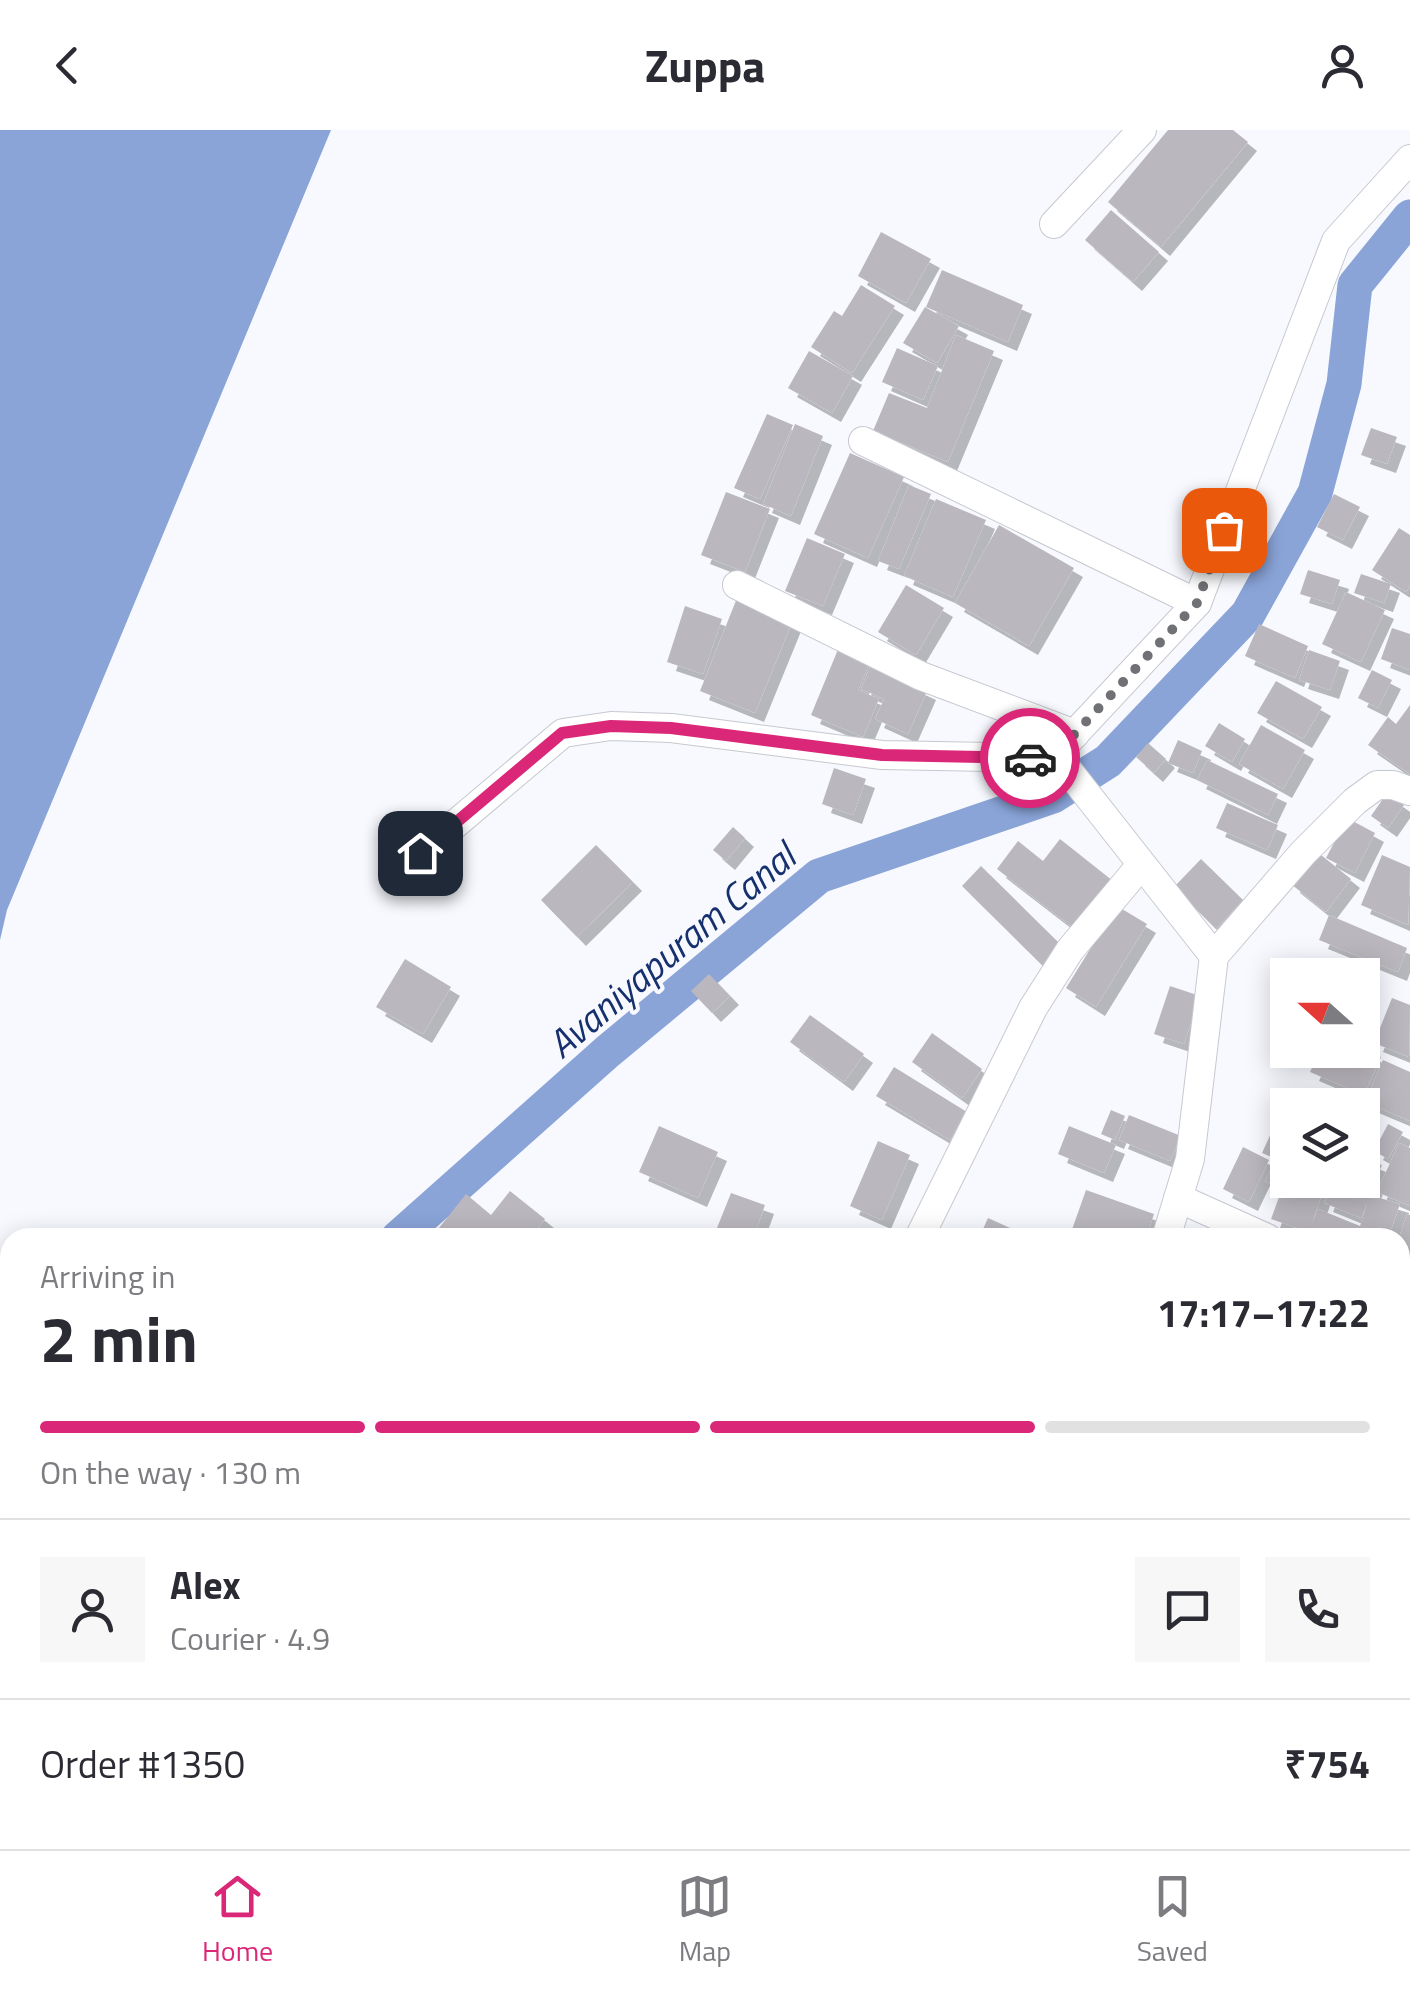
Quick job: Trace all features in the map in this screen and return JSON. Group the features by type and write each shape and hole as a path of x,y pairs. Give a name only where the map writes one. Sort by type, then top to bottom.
{"street":[{"path":"1054,224 1142,130"},
{"path":"1060,764 1075,734 1197,603 1336,241 1410,159"},
{"path":"862,441 1197,603"},
{"path":"738,584 922,676 1075,734"},
{"path":"420,853 562,733 611,726 671,728 882,755 1060,764 1214,956"},
{"path":"1169,1228 1190,1159 1214,956 1303,853 1355,802 1377,785 1393,784 1410,791"},
{"path":"924,1228 1033,1008 1070,950 1141,865"},
{"path":"1178,1198 1245,1228"}],"water":[{"path":"0,130 331,130 7,910 0,940"}],"building":[{"path":"1168,130 1233,130 1248,142 1161,247 1108,202"},
{"path":"1111,210 1159,252 1133,282 1085,240"},
{"path":"881,232 931,259 906,303 858,276"},
{"path":"942,270 1023,305 1008,342 926,307"},
{"path":"861,285 895,306 852,373 811,347 834,311 842,316"},
{"path":"925,307 959,326 937,363 903,343"},
{"path":"956,335 994,351 948,462 873,431 889,393 927,408"},
{"path":"897,348 938,366 923,400 882,382"},
{"path":"809,351 853,376 832,413 788,388"},
{"path":"767,414 793,425 760,499 734,488"},
{"path":"795,424 823,436 791,516 763,504"},
{"path":"1371,428 1397,437 1387,464 1361,455"},
{"path":"850,453 904,477 868,558 814,534"},
{"path":"909,485 931,494 899,569 878,561"},
{"path":"726,492 770,509 745,572 701,555"},
{"path":"1334,494 1360,507 1343,540 1317,527"},
{"path":"936,499 986,520 953,597 904,576"},
{"path":"999,525 1074,568 1029,646 955,603"},
{"path":"1399,528 1410,535 1410,586 1406,592 1372,570"},
{"path":"807,538 845,554 823,606 785,591"},
{"path":"1308,570 1340,580 1332,604 1300,594"},
{"path":"1361,574 1391,584 1384,603 1354,593"},
{"path":"906,585 944,608 916,655 878,632"},
{"path":"1346,592 1385,610 1361,662 1322,644"},
{"path":"737,598 793,620 755,713 700,691"},
{"path":"685,606 722,619 703,674 667,662"},
{"path":"1259,624 1308,646 1295,678 1245,656"},
{"path":"1392,628 1410,634 1410,670 1381,659"},
{"path":"839,647 870,661 858,690 879,699 863,737 811,715"},
{"path":"1309,650 1340,661 1330,690 1299,680"},
{"path":"871,665 927,691 908,734 875,719 884,699 861,689"},
{"path":"1372,670 1392,680 1378,708 1358,698"},
{"path":"1276,681 1322,707 1303,739 1257,713"},
{"path":"1410,705 1410,774 1368,745 1388,717 1396,724"},
{"path":"1219,723 1245,739 1232,762 1205,746"},
{"path":"1261,725 1305,750 1283,789 1239,764"},
{"path":"1178,740 1202,751 1193,773 1168,763"},
{"path":"1148,743 1166,759 1154,773 1136,757"},
{"path":"1207,760 1278,794 1268,815 1197,780"},
{"path":"834,768 866,779 853,815 822,804"},
{"path":"1387,793 1404,805 1388,828 1371,816"},
{"path":"1227,803 1278,825 1267,850 1216,828"},
{"path":"1347,818 1375,833 1355,873 1326,858"},
{"path":"733,827 745,838 726,861 713,850"},
{"path":"1060,839 1113,881 1076,930 997,869 1018,841 1043,861"},
{"path":"596,845 633,882 577,937 541,900"},
{"path":"1316,851 1351,879 1326,912 1291,884"},
{"path":"1382,855 1410,867 1408,925 1361,905"},
{"path":"1201,859 1243,900 1216,929 1174,887"},
{"path":"981,866 1064,948 1045,968 962,886"},
{"path":"1117,906 1147,924 1096,1007 1066,988"},
{"path":"1329,915 1407,948 1398,972 1380,965 1380,958 1363,958 1319,940"},
{"path":"405,959 451,987 423,1034 376,1007"},
{"path":"709,974 730,996 712,1013 691,991"},
{"path":"1170,986 1200,996 1184,1044 1154,1034"},
{"path":"1392,998 1410,1005 1409,1057 1380,1045 1380,1028"},
{"path":"810,1015 864,1054 844,1082 790,1042"},
{"path":"932,1033 982,1069 962,1098 912,1062"},
{"path":"1383,1060 1410,1072 1410,1121 1380,1108 1380,1088 1371,1088"},
{"path":"894,1067 967,1112 950,1140 876,1096"},
{"path":"1312,1068 1376,1068 1367,1088 1348,1088 1310,1072"},
{"path":"1111,1110 1125,1116 1115,1140 1101,1134"},
{"path":"1129,1115 1181,1136 1170,1161 1119,1140"},
{"path":"1388,1124 1403,1132 1388,1159 1380,1154 1380,1139"},
{"path":"659,1126 718,1152 698,1198 639,1172"},
{"path":"1069,1126 1116,1145 1104,1173 1058,1154"},
{"path":"1270,1135 1270,1156 1262,1153"},
{"path":"878,1141 910,1155 882,1220 850,1206"},
{"path":"1399,1143 1410,1148 1410,1206 1380,1193"},
{"path":"1243,1147 1269,1160 1249,1202 1223,1189"},
{"path":"1086,1190 1154,1214 1149,1228 1073,1228"},
{"path":"510,1191 545,1219 538,1228 439,1228 466,1194 491,1215"},
{"path":"731,1193 765,1205 757,1228 717,1228"},
{"path":"1279,1198 1321,1198 1311,1226 1318,1209 1360,1226 1368,1201 1361,1218 1324,1203 1326,1198 1380,1198 1400,1204 1391,1228 1297,1228 1271,1219"},
{"path":"1407,1214 1410,1215 1410,1228 1402,1228"},
{"path":"988,1218 1010,1228 984,1228"}],"waterway":[{"name":"Avaniyapuram Canal","path":"409,1228 607,1052 819,876 1053,796 1108,761 1248,614 1315,493 1344,384 1355,285 1410,217"}],"way so far":[{"path":"1030,758 1052,758 1197,603 1224,530"}],"route":[{"path":"420,853 562,733 611,726 671,728 882,755 1030,758"}]}
